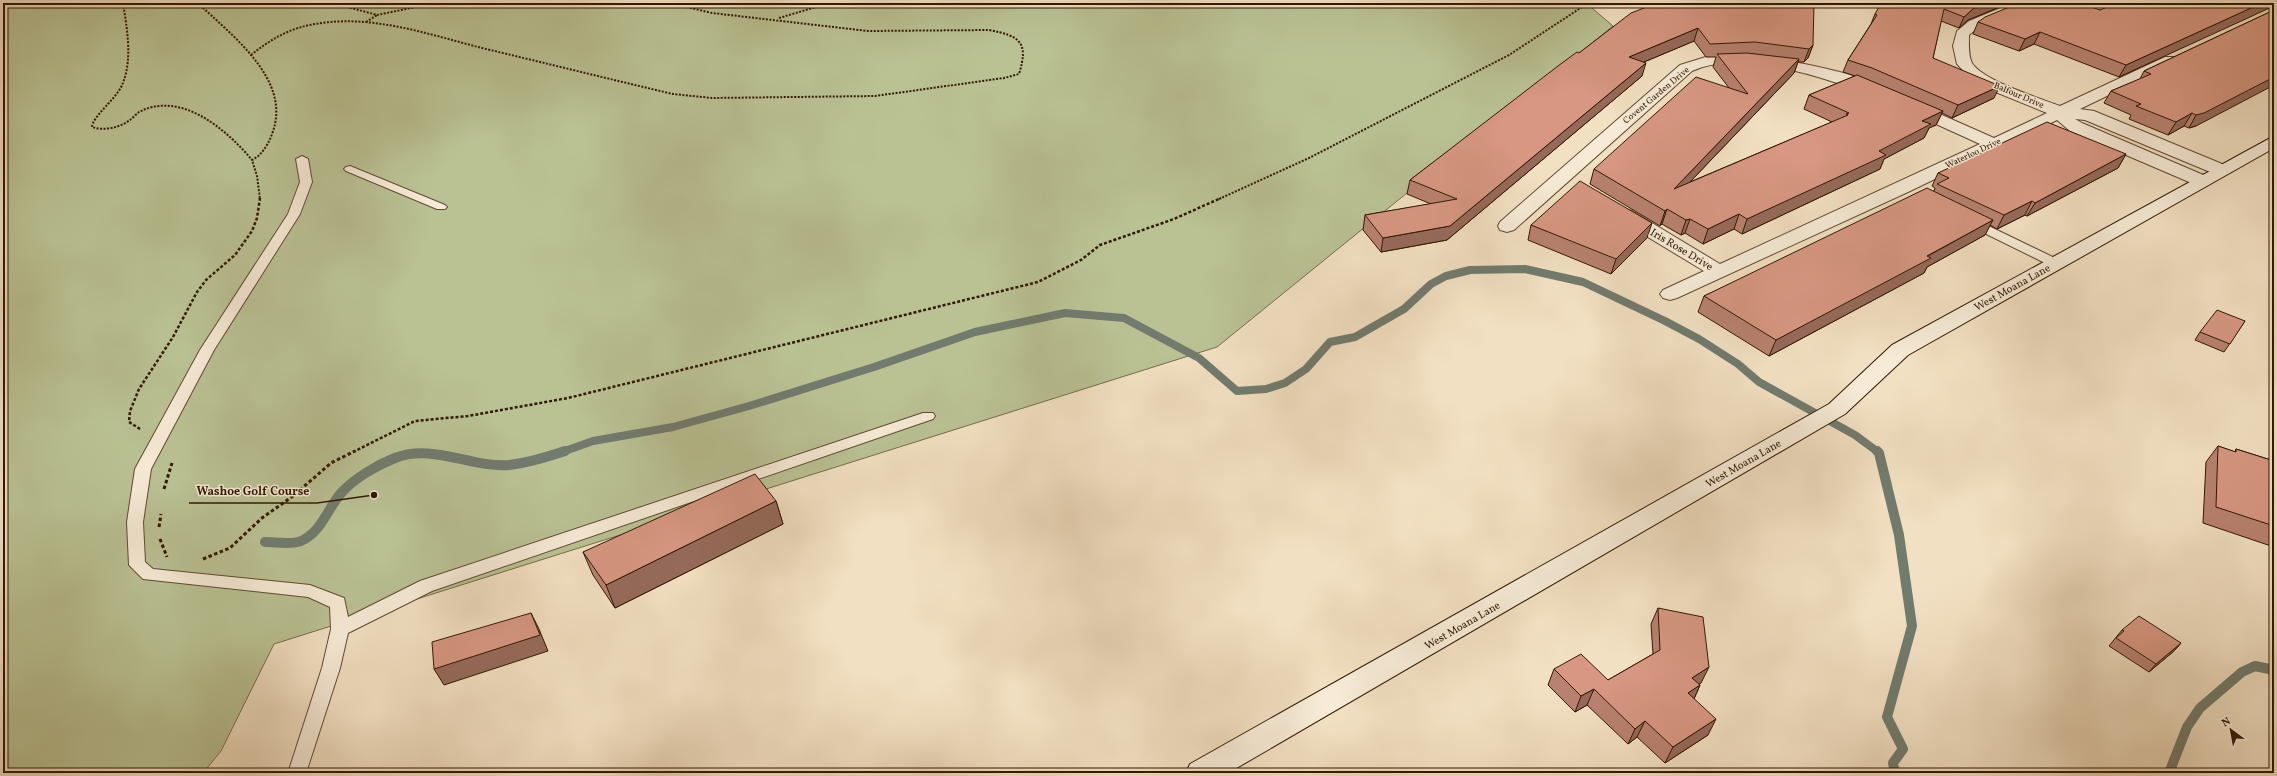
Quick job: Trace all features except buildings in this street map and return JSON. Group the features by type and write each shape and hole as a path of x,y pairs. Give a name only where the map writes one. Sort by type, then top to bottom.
{"street":[{"name":"Balfour Drive","path":"2025,3 1974,24 1962,34 1961,46 1966,64 1977,76 1999,88 2060,112 2088,115 2221,170"},
{"name":"Waterloo Drive","path":"1670,294 1909,191 1994,144 2181,54"},
{"name":"Covent Garden Drive","path":"1507,226 1569,181 1686,68 1701,61 1726,58 1768,63 1836,77 1860,84 1994,144"},
{"name":"Balfour Drive","path":"2060,112 2065,119 2076,127 2202,181"},
{"name":"West Moana Lane","path":"1202,773 1837,409 1850,400 1876,369 1900,350 2274,141"},
{"name":"Iris Rose Drive","path":"1610,206 1719,272"}],"lane":[{"path":"297,773 332,668 340,629 338,603 310,591 149,575 137,565 135,522 143,469 158,439 207,350 294,214 306,182 302,159"},
{"path":"350,168 441,207"},
{"path":"1959,216 2055,263"},
{"path":"340,629 426,586 928,416"}],"path":[{"path":"123,3 126,25 126,71 118,93 95,118 92,123 92,127 107,128 119,125 127,122 140,111 172,106 181,108 214,126 235,142 252,160 259,176 261,192 260,210 247,239 240,250 199,288 174,337 149,372 132,402 129,422 172,447 173,461 164,491"},
{"path":"198,3 251,55 275,92 279,111 274,134 260,156 252,160"},
{"path":"333,3 377,15"},
{"path":"366,22 377,15 435,3"},
{"path":"251,55 261,44 293,30 330,22 366,22 397,25 422,30 442,38 666,92 712,98 813,98 875,96 931,90 1004,78 1019,74 1025,53 1023,45 1015,37 1003,32 972,30 881,32 707,11 670,3"},
{"path":"777,19 829,3"},
{"path":"198,562 230,548 262,518 293,496 331,463 415,421 468,416 568,398 1038,282 1081,260 1100,245 1174,219 1221,199 1309,158 1459,82 1508,55 1582,7 1581,3"},
{"path":"159,528 161,513"},
{"path":"158,536 168,558 174,560"}],"green space":[{"path":"3,3 1586,3 1613,26 1217,347 274,644 221,751 203,773 3,773"}],"waterway":[{"path":"563,452 593,441 673,427 749,406 874,367 975,332 1065,313 1124,318 1199,358 1237,391 1266,389 1285,383 1306,369 1330,342 1355,337 1404,309 1431,284 1446,276 1470,270 1525,269 1583,282 1665,321 1699,339 1738,364 1759,382 1855,435 1878,452"},
{"path":"265,542 293,543 308,537 320,525 337,498 347,487 367,472 395,458 409,454 423,453 437,454 480,463 509,465 537,460 563,452"},
{"path":"1878,452 1899,535 1912,626 1887,717 1903,749 1893,763 1895,773"},
{"path":"2169,773 2187,727 2200,708 2242,672 2255,666 2274,670"}],"place":[{"name":"Washoe Golf Course","path":"374,495"}]}
